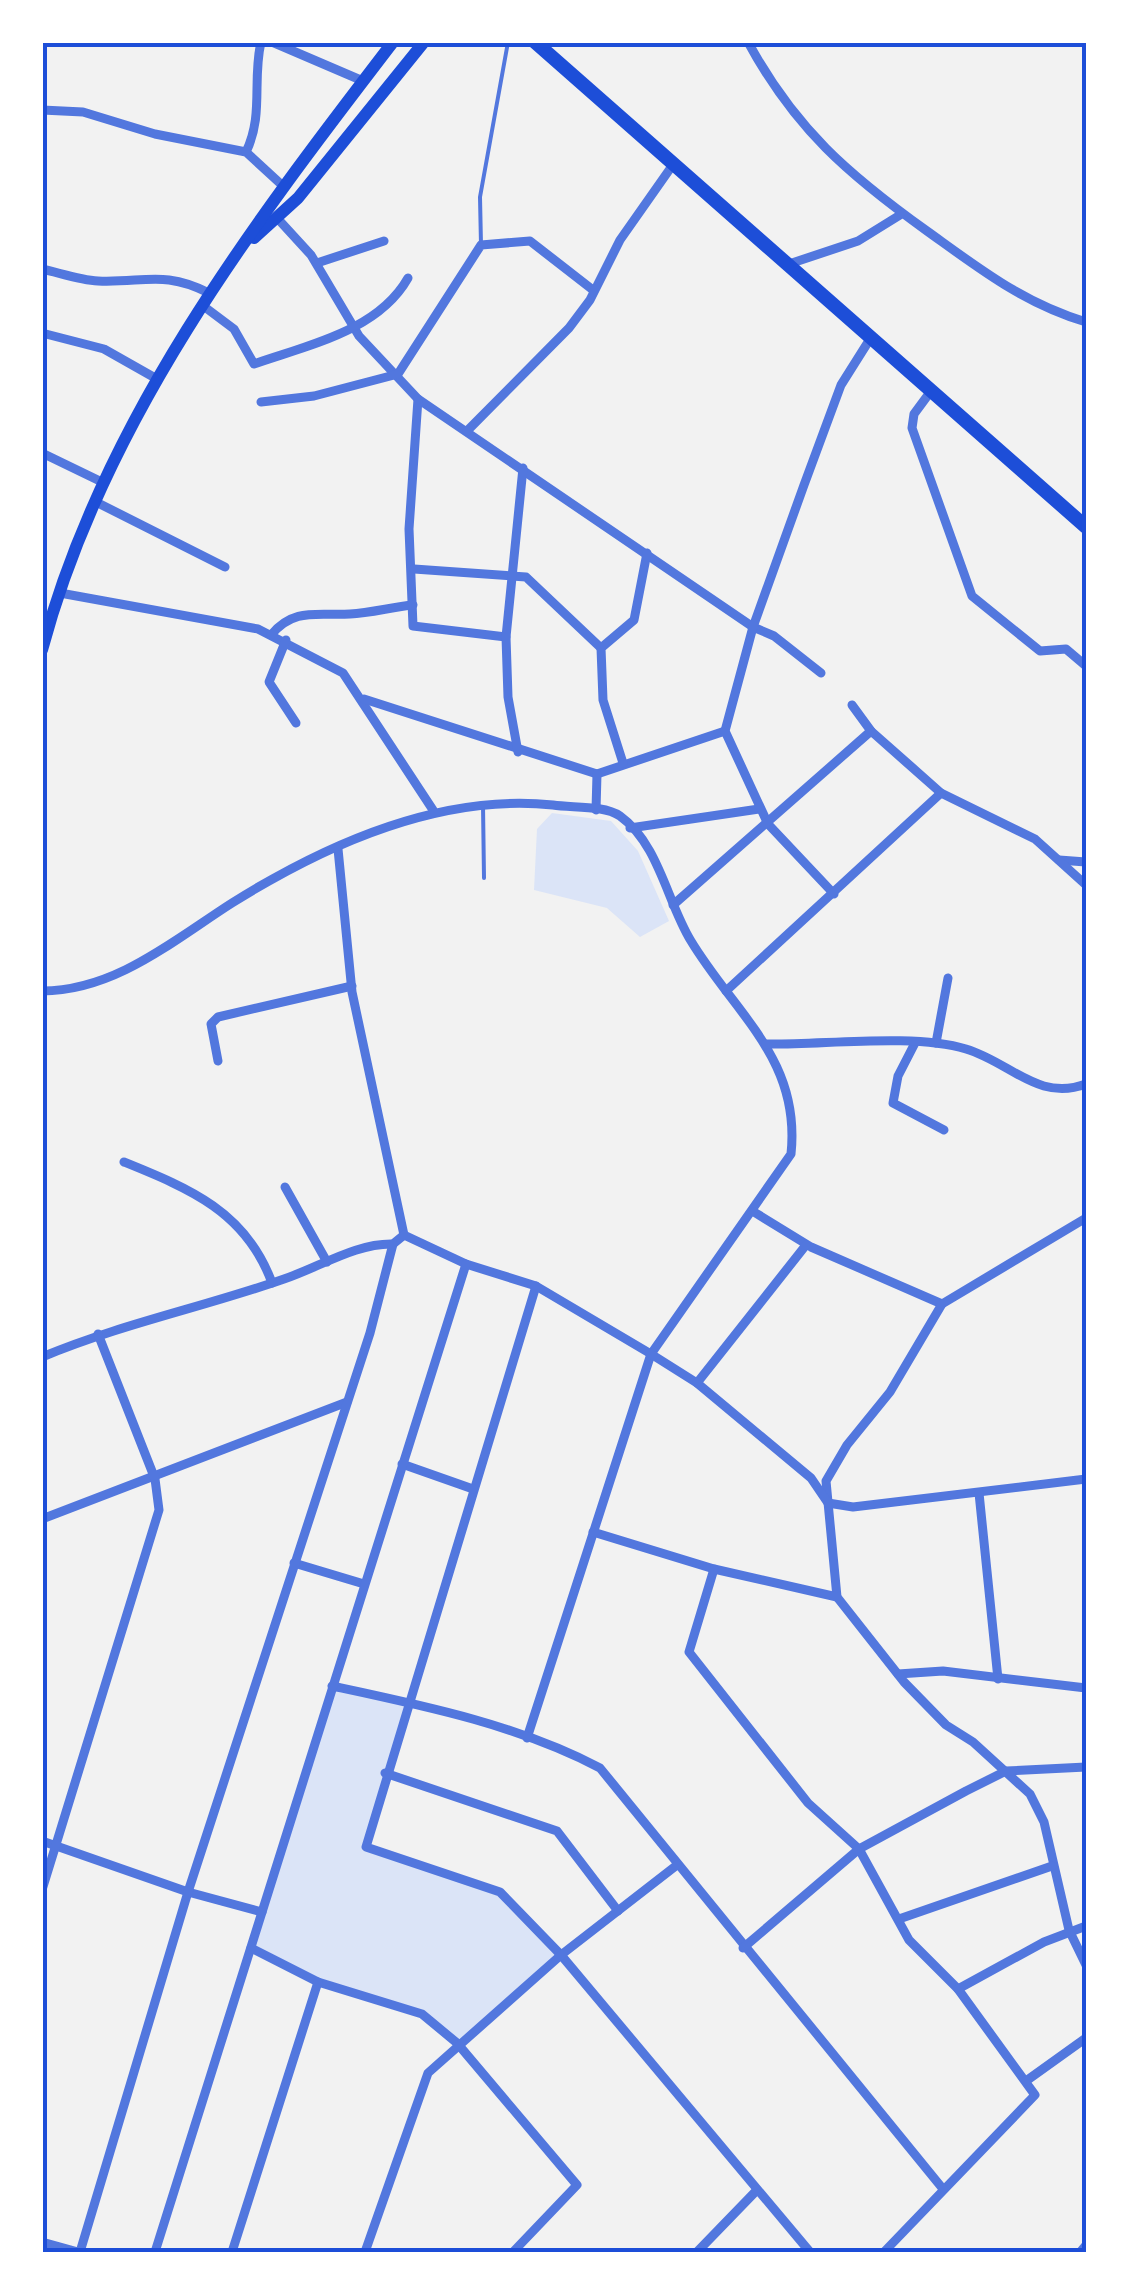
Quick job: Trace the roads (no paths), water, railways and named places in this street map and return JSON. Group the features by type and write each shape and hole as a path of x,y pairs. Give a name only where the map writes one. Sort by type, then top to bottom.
{"highway":[{"path":"535,42 1086,527"}],"main road":[{"path":"42,650 104,482 157,379 282,186 392,42"},
{"path":"244,246 278,219 424,42"}],"street":[{"path":"246,152 257,128 255,85 261,42"},
{"path":"272,42 362,82"},
{"path":"748,42 771,85 811,138 900,215 1010,292 1086,322"},
{"path":"42,110 82,112 155,134 246,152 282,186"},
{"path":"467,431 532,370 569,328 620,240 672,166"},
{"path":"786,265 858,241 900,215"},
{"path":"278,219 317,264 354,328 418,399 752,626 774,636 821,674"},
{"path":"317,264 384,241"},
{"path":"261,402 348,389 398,374 481,245 530,241 594,290"},
{"path":"42,269 98,281 160,276 186,281 234,328 254,364 354,328 397,298 408,278"},
{"path":"42,333 104,350 157,379"},
{"path":"834,894 768,824 725,730 752,626 842,385 870,339"},
{"path":"931,392 914,414 912,428 972,596 1040,651 1066,649 1086,666"},
{"path":"418,399 409,529 414,569 413,626 506,637"},
{"path":"42,453 104,482"},
{"path":"518,752 508,696 506,637 523,468"},
{"path":"96,502 225,567"},
{"path":"601,648 634,620 647,554"},
{"path":"414,569 512,574 526,577 545,591 601,648 603,700 623,763"},
{"path":"60,593 271,634 343,673 364,699 381,734 434,810"},
{"path":"271,634 284,619 307,612 352,614 413,605"},
{"path":"286,640 269,682 296,724"},
{"path":"364,699 518,752 597,774 725,730"},
{"path":"852,705 871,731 941,793 1035,839 1086,885"},
{"path":"673,905 871,731"},
{"path":"596,810 597,774"},
{"path":"726,991 941,793"},
{"path":"42,991 71,991 125,969 176,942 274,878 434,810 516,801 596,810 618,815 650,855 701,958 766,1044 789,1091 794,1127 791,1154 754,1212 696,1284 651,1354 528,1738"},
{"path":"630,828 759,808"},
{"path":"338,849 352,986 404,1235"},
{"path":"1059,860 1086,862"},
{"path":"936,1042 948,978"},
{"path":"218,1060 211,1024 218,1016 352,986"},
{"path":"766,1044 936,1042 968,1050 1035,1084 1066,1092 1086,1084"},
{"path":"915,1043 898,1076 893,1103 944,1130"},
{"path":"124,1162 199,1193 242,1232 272,1283"},
{"path":"286,1187 327,1262"},
{"path":"754,1212 806,1245 942,1304"},
{"path":"1086,1218 942,1304 890,1392 847,1446 826,1481 837,1596 898,1674 946,1725 1030,1794 1044,1822 1069,1930 1086,1965"},
{"path":"42,2242 79,2252 188,1892 393,1244 404,1235"},
{"path":"404,1235 466,1264 536,1286 697,1383 811,1478 828,1503 853,1507 1086,1479"},
{"path":"42,1357 98,1334 272,1283 374,1244 393,1244"},
{"path":"697,1383 806,1245"},
{"path":"156,2252 466,1264"},
{"path":"536,1286 366,1847 500,1892 562,1955 810,2252"},
{"path":"42,1890 160,1510 155,1479 98,1334"},
{"path":"42,1518 155,1479 346,1402"},
{"path":"402,1464 474,1488"},
{"path":"979,1493 998,1679"},
{"path":"594,1532 714,1568 837,1596"},
{"path":"294,1563 364,1584"},
{"path":"714,1568 688,1652 808,1803 859,1850 910,1940 958,1990 1036,2095 884,2252"},
{"path":"898,1674 943,1671 1086,1688"},
{"path":"332,1686 407,1702 528,1738 600,1768 943,2189"},
{"path":"743,1948 859,1850 1006,1772 1086,1767"},
{"path":"386,1774 557,1831 618,1911"},
{"path":"42,1841 188,1892 262,1912"},
{"path":"365,2252 418,2091 428,2073 457,2043 562,1955 677,1865"},
{"path":"899,1919 1052,1866"},
{"path":"958,1990 1069,1930 1086,1926"},
{"path":"251,1948 318,1982 422,2014 457,2043 576,2185 513,2252"},
{"path":"232,2252 318,1982"},
{"path":"1026,2080 1086,2038"},
{"path":"697,2252 757,2190"},
{"path":"1081,2252 1086,2246"}],"lane":[{"path":"481,245 480,197 508,42"},
{"path":"483,806 484,878"}]}
